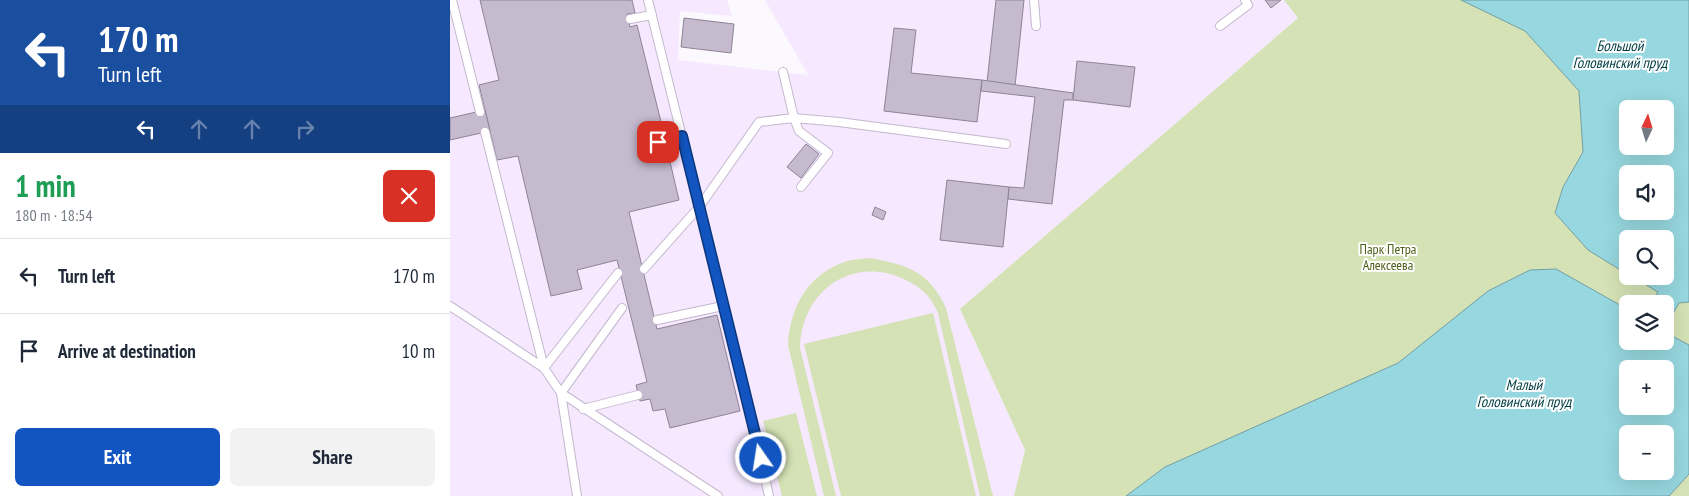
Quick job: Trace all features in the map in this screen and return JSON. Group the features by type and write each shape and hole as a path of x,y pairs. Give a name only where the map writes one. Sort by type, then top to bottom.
{"lane":[{"path":"452,0 480,112"},
{"path":"650,0 652,15 770,496"},
{"path":"1034,0 1036,26"},
{"path":"1220,26 1248,5 1245,0"},
{"path":"630,19 652,15"},
{"path":"783,72 799,131 828,153 802,187"},
{"path":"644,269 700,206 759,122 794,118 1006,144"},
{"path":"485,132 544,368 560,393 718,496"},
{"path":"658,142 682,136"},
{"path":"544,368 618,274"},
{"path":"450,306 544,368"},
{"path":"657,320 723,306"},
{"path":"577,496 560,393 622,308"},
{"path":"583,409 638,395"}],"shaded area":[{"path":"450,0 727,0 732,16 680,11 678,60 808,75 765,0 1284,0 1298,18 960,309 1025,450 1014,496 450,496"}],"green space":[{"name":"Парк Петра Алексеева","path":"1284,0 1689,0 1689,496 1014,496 1025,450 960,309 1298,18"},
{"path":"870,258 907,267 916,272 932,286 946,308 993,496 980,496 938,313 935,307 925,293 904,279 884,273 866,272 848,276 832,284 819,295 809,310 803,328 800,348 836,496 824,496 788,345 790,330 798,303 814,281 824,272 851,260"},
{"path":"933,313 976,496 841,496 804,344"},
{"path":"796,413 817,496 782,496 763,421"}],"water":[{"name":"Большой Головинский пруд","path":"1461,0 1689,0 1689,302 1679,303 1674,312 1674,295 1656,295 1658,292 1646,285 1674,285 1674,230 1619,230 1619,269 1588,250 1555,213 1563,187 1583,152 1579,91 1525,31"},
{"name":"Малый Головинский пруд","path":"1556,269 1619,304 1619,350 1674,350 1674,337 1689,345 1689,474 1669,496 1126,496 1165,467 1398,363 1488,291 1530,270"}],"building":[{"path":"480,0 632,0 635,13 627,14 630,27 637,25 664,134 655,136 657,147 666,145 679,200 629,212 657,329 717,315 740,411 670,428 665,409 653,411 650,399 640,401 636,385 647,382 617,260 577,270 582,289 551,296 518,156 497,160 479,85 499,80"},
{"path":"996,0 1024,0 1015,86 987,82"},
{"path":"1265,0 1281,0 1271,8"},
{"path":"684,18 734,24 731,53 681,47"},
{"path":"894,28 916,30 911,73 982,80 977,122 884,111"},
{"path":"1077,61 1135,67 1130,107 1073,100"},
{"path":"982,80 1073,93 1073,100 1064,100 1052,204 1008,199 1009,187 1024,188 1035,97 981,91"},
{"path":"485,110 490,131 450,140 450,118"},
{"path":"806,144 819,154 801,178 787,167"},
{"path":"947,180 1009,187 1003,247 940,240"},
{"path":"875,207 886,212 883,220 872,215"}],"route":[{"path":"658,142 682,136 761,458"}]}
